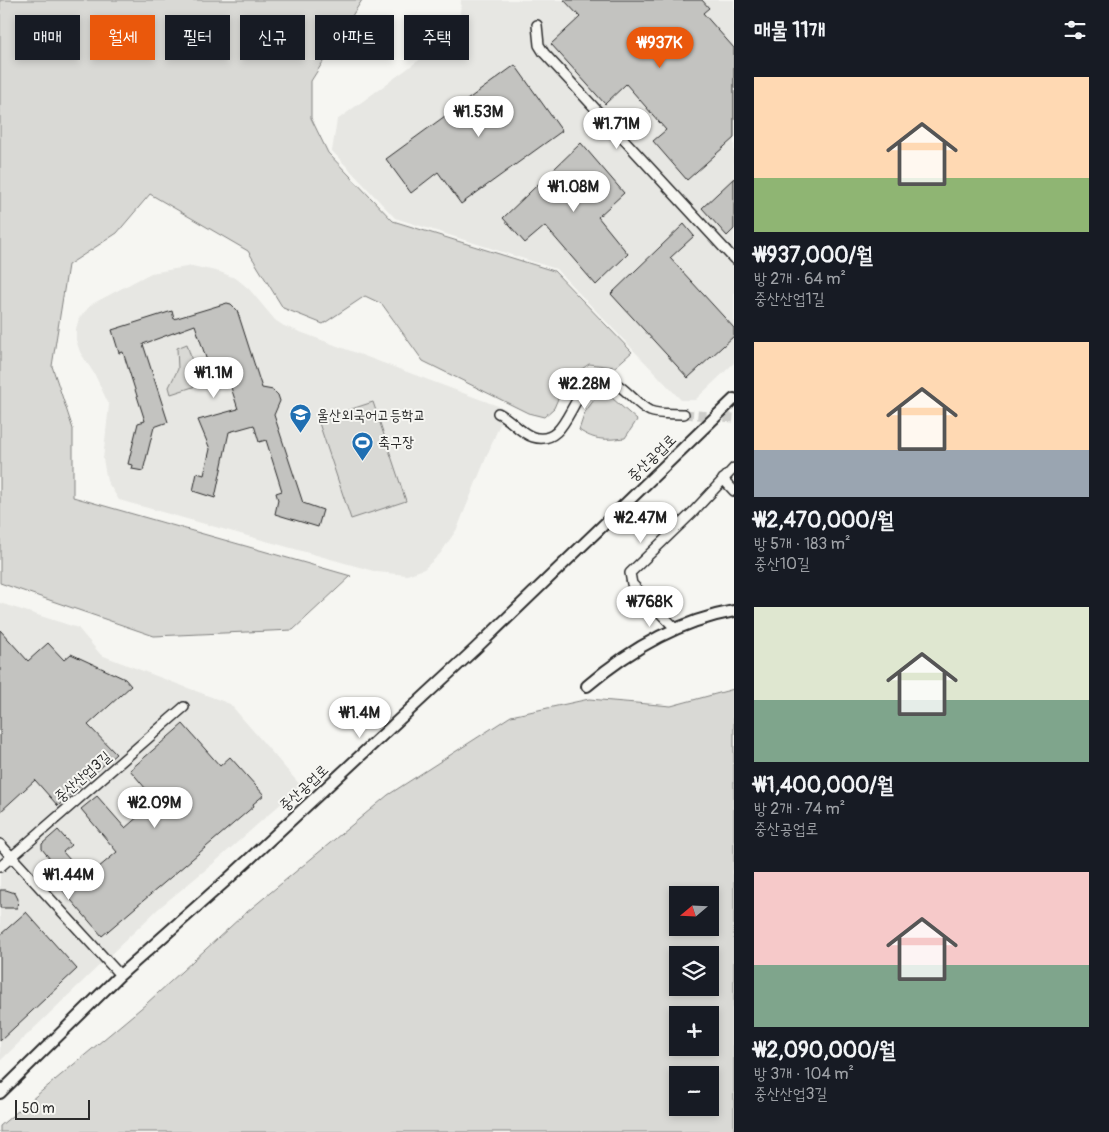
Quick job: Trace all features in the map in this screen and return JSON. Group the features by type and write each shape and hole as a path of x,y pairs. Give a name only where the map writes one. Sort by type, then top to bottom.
{"street":[{"path":"536,25 539,45 544,53 734,259"},
{"path":"498,413 507,417 530,436 546,437 562,426 584,390 593,383 604,380 616,384 648,410 659,413 684,414"},
{"name":"중산공업로","path":"0,1093 120,975 237,870 468,656 734,399"},
{"path":"675,628 632,584 630,573 692,513 734,468"},
{"path":"723,478 734,491"},
{"path":"587,686 602,673 675,628 734,611"},
{"name":"중산산업3길","path":"0,868 184,707"},
{"path":"0,844 120,975"}],"shaded area":[{"path":"0,0 362,0 353,15 315,15 315,60 324,60 311,81 311,118 328,153 393,221 554,271 632,352 615,367 589,364 566,380 554,408 544,417 528,413 423,361 382,304 365,296 323,324 283,308 248,251 150,194 117,233 68,265 52,366 73,429 73,497 351,576 293,630 154,636 0,583"},
{"path":"461,0 734,0 734,363 695,400 681,400 556,269 395,218 332,151 337,120 419,60 469,60 469,15 460,15"},
{"name":"울산외국어고등학교","path":"192,266 220,272 237,279 249,289 275,320 284,326 506,409 457,529 440,554 424,569 407,575 377,572 119,500 107,481 103,459 109,405 95,375 80,352 76,340 79,318 92,304 151,273"},
{"path":"187,344 199,385 171,394 169,387 178,369 177,348"},
{"path":"605,395 612,398 637,420 625,438 601,439 579,430 585,412 597,396"},
{"name":"축구장","path":"373,402 406,501 351,519 318,420"},
{"path":"0,603 78,628 101,655 230,704 301,786 215,862 159,908 0,1061"},
{"path":"734,689 734,1132 0,1132 0,1126 146,1004 241,917 388,795 511,716 589,699 671,706"}],"building":[{"path":"564,0 702,0 709,8 703,13 734,48 734,138 687,180 653,141 666,130 626,84 605,104 551,44 580,17"},
{"path":"515,65 562,131 461,204 438,172 411,193 386,159"},
{"path":"581,143 624,193 598,217 628,254 596,285 545,226 525,243 503,218"},
{"path":"734,178 734,229 727,236 702,208"},
{"path":"684,224 694,236 670,258 734,328 734,336 688,378 611,294"},
{"path":"227,303 237,310 262,388 273,390 278,395 280,401 274,415 303,503 323,510 318,527 275,514 278,500 276,493 282,491 266,440 259,442 254,425 229,432 215,498 193,491 197,473 204,475 210,449 198,420 238,409 226,372 212,376 195,325 143,344 168,422 154,427 143,471 132,469 133,465 128,464 138,423 145,421 123,352 119,353 112,330 172,311 174,319"},
{"path":"0,630 28,661 48,643 64,660 71,654 125,679 131,686 88,725 116,754 58,806 35,780 0,812"},
{"path":"183,724 220,766 230,757 264,795 253,804 254,806 102,936 46,871 54,864 42,849 42,844 58,830 71,845 63,852 86,878 117,852 81,809 97,796 125,828 156,801 130,770"},
{"path":"0,890 15,893 18,899 17,908 0,908"},
{"path":"26,912 77,969 0,1041 0,935"}],"tunnel":[{"path":"684,414 734,418"}],"place":[{"name":"울산외국어고등학교","path":"301,434"},
{"name":"축구장","path":"362,461"}]}
